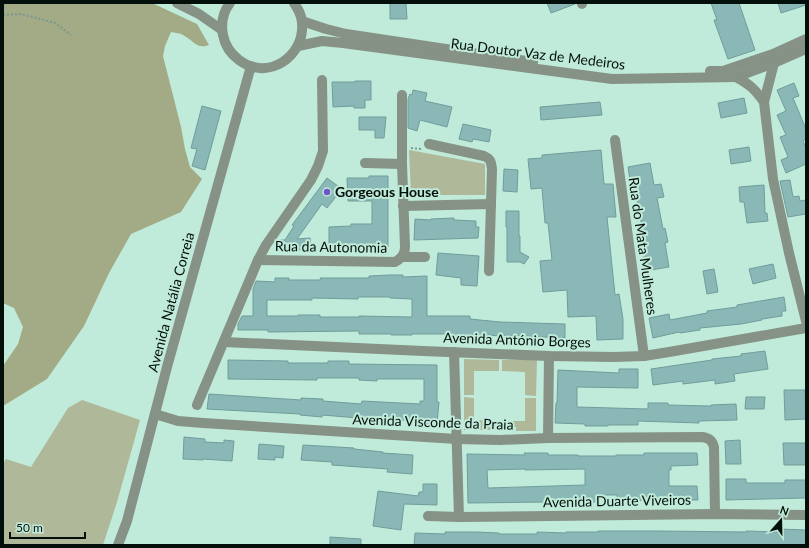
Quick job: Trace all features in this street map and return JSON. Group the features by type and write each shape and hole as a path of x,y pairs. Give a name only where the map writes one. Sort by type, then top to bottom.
{"street":[{"path":"176,3 199,14 222,30"},
{"path":"230,3 223,17 222,30 224,40 234,56 242,62 260,68 278,65 293,54 298,46 302,34 302,21 299,11 294,3"},
{"name":"Rua Doutor Vaz de Medeiros","path":"302,21 346,34 611,73 723,71 774,58"},
{"path":"806,38 774,58 764,102 773,180 806,321"},
{"name":"Rua Doutor Vaz de Medeiros","path":"298,46 322,42 343,43 612,79 736,77 774,58"},
{"path":"774,58 806,49"},
{"name":"Avenida Natália Correia","path":"118,545 129,513 251,66"},
{"path":"736,77 753,88 764,102"},
{"path":"197,405 258,260 266,245 311,180 318,166 323,151 322,80"},
{"path":"402,95 402,164 405,247 405,252 402,257"},
{"name":"Rua do Mata Mulheres","path":"615,140 644,356"},
{"path":"428,144 488,158 491,162 489,271"},
{"path":"365,163 402,164"},
{"path":"403,206 491,204"},
{"name":"Rua da Autonomia","path":"258,260 395,262 402,257 425,257"},
{"name":"Avenida António Borges","path":"224,342 614,358 644,356 806,328"},
{"path":"454,352 459,517"},
{"path":"548,438 549,356"},
{"name":"Avenida Visconde da Praia","path":"155,414 178,420 203,423 457,439 708,438 712,440 714,447 715,514"},
{"name":"Avenida Duarte Viveiros","path":"428,516 806,514"}],"path":[{"path":"4,3 3,14 21,14 55,23 71,35"},
{"path":"402,148 422,149 428,144"}],"green space":[{"path":"3,3 152,3 197,24 209,45 201,46 195,44 182,34 171,32 165,46 163,56 190,167 202,179 181,212 131,234 109,273 84,326 47,379 3,406 3,366 18,344 23,327 14,308 3,303"},
{"path":"409,150 485,164 485,195 411,195"},
{"path":"464,359 499,360 499,371 474,371 474,395 464,395"},
{"path":"502,360 537,360 536,396 525,395 525,372 502,371"},
{"path":"464,397 474,398 474,420 499,421 499,430 464,430"},
{"path":"525,398 536,398 536,431 516,431 516,427 502,426 502,421 525,421"},
{"path":"82,400 140,420 117,502 103,545 3,545 3,464 6,459 31,467 68,408"}],"building":[{"path":"390,3 406,3 407,19 390,19"},
{"path":"547,3 575,3 575,4 551,13"},
{"path":"711,3 739,3 755,50 728,59 714,20 717,20"},
{"path":"778,3 805,3 806,5 781,13"},
{"path":"371,81 371,100 365,100 365,108 354,108 354,106 333,107 332,82"},
{"path":"794,83 799,96 793,98 806,129 806,139 803,141 806,148 806,164 786,173 781,160 788,157 780,137 786,135 777,115 786,111 777,90"},
{"path":"413,90 427,93 425,101 452,107 447,127 420,120 417,131 408,128 408,99 410,94 412,95"},
{"path":"744,98 747,113 721,118 718,103"},
{"path":"600,102 602,115 541,120 540,107"},
{"path":"202,106 221,111 205,170 192,166 197,149 191,148"},
{"path":"359,117 386,117 384,138 375,138 375,130 359,130"},
{"path":"463,124 491,130 489,142 473,139 472,142 459,139"},
{"path":"749,147 751,161 731,164 729,150"},
{"path":"601,150 604,184 613,184 616,217 607,217 615,295 619,294 623,319 623,339 597,340 596,316 568,317 567,290 543,292 540,261 552,260 548,223 545,223 542,188 531,189 528,159 542,158 542,155"},
{"path":"650,163 654,185 661,184 664,197 657,198 663,229 665,228 668,242 665,243 669,267 645,271 643,257 646,257 643,232 633,179 630,180 628,167"},
{"path":"504,169 518,170 517,192 503,191"},
{"path":"369,176 388,176 388,247 371,248 371,246 342,246 329,248 329,227 351,226 351,224 372,224 372,201 348,201 347,178 369,178"},
{"path":"327,178 342,189 327,208 322,204 297,239 310,238 311,249 295,250 279,240 285,240 294,226 292,225"},
{"path":"790,180 793,197 799,196 800,201 806,200 806,214 788,217 780,181"},
{"path":"764,185 765,213 767,213 768,221 747,223 744,202 740,202 739,187"},
{"path":"506,211 519,211 520,252 529,257 524,264 520,262 507,262"},
{"path":"454,218 454,220 476,221 476,227 479,227 478,238 414,240 415,219 431,220"},
{"path":"438,253 479,256 477,286 461,285 461,278 436,275"},
{"path":"773,264 776,278 753,284 749,269"},
{"path":"714,269 718,292 707,294 703,271"},
{"path":"369,276 427,276 427,316 470,316 470,319 500,322 565,324 565,338 488,335 488,338 479,337 479,335 451,334 359,334 359,331 268,332 268,330 238,330 238,324 242,316 253,316 253,289 256,281 275,282 275,278 289,278 289,280 321,280 320,278 369,278","holes":["358,297 412,299 412,317 320,317 320,315 267,316 267,300 312,300 312,298 358,299"]},
{"path":"784,297 786,311 782,311 782,316 741,324 700,328 700,330 679,332 653,338 649,318 669,314 670,320 707,313 707,311 737,307 737,305"},
{"path":"765,351 768,369 734,374 735,381 715,384 715,380 683,384 683,381 653,385 651,369"},
{"path":"228,360 288,361 288,363 328,363 328,361 349,361 349,364 437,365 437,402 439,402 437,424 419,423 419,421 383,420 322,415 322,417 300,414 207,409 209,394 301,400 301,398 323,399 323,401 361,404 362,401 420,404 420,401 424,401 424,379 377,379 377,381 359,380 359,378 317,378 317,380 228,379"},
{"path":"619,369 638,369 638,388 577,387 577,407 648,409 648,403 711,406 736,404 737,420 699,421 699,423 638,421 638,425 608,426 585,426 585,424 555,423 558,370 619,373"},
{"path":"784,390 805,390 806,419 785,420"},
{"path":"746,397 765,397 764,409 745,409"},
{"path":"184,437 205,439 205,442 224,443 224,440 234,441 232,461 183,459"},
{"path":"740,440 741,464 726,464 725,441"},
{"path":"783,443 806,443 806,465 784,465"},
{"path":"259,444 284,446 283,458 275,457 275,460 258,459"},
{"path":"303,445 354,448 383,453 413,455 412,474 387,472 388,469 332,465 332,462 301,460"},
{"path":"524,453 548,453 548,455 578,456 616,456 644,455 644,453 697,453 698,465 671,466 671,470 669,470 669,486 697,486 698,500 677,499 625,501 625,498 617,499 617,495 599,495 599,502 586,502 586,499 549,500 549,502 468,503 467,454 525,455","holes":["585,469 585,485 488,488 487,470"]},
{"path":"726,479 746,479 746,483 785,483 785,480 806,480 806,498 726,500"},
{"path":"423,484 437,484 437,505 404,504 401,530 373,526 378,491 418,496 419,492 423,492"},
{"path":"778,529 806,530 806,545 414,545 415,533 445,534 445,532 477,532 499,534 537,534 537,532 566,533 598,531 778,532"},
{"path":"330,537 361,539 361,545 330,545"}],"place":[{"name":"Gorgeous House","path":"327,192"}]}
